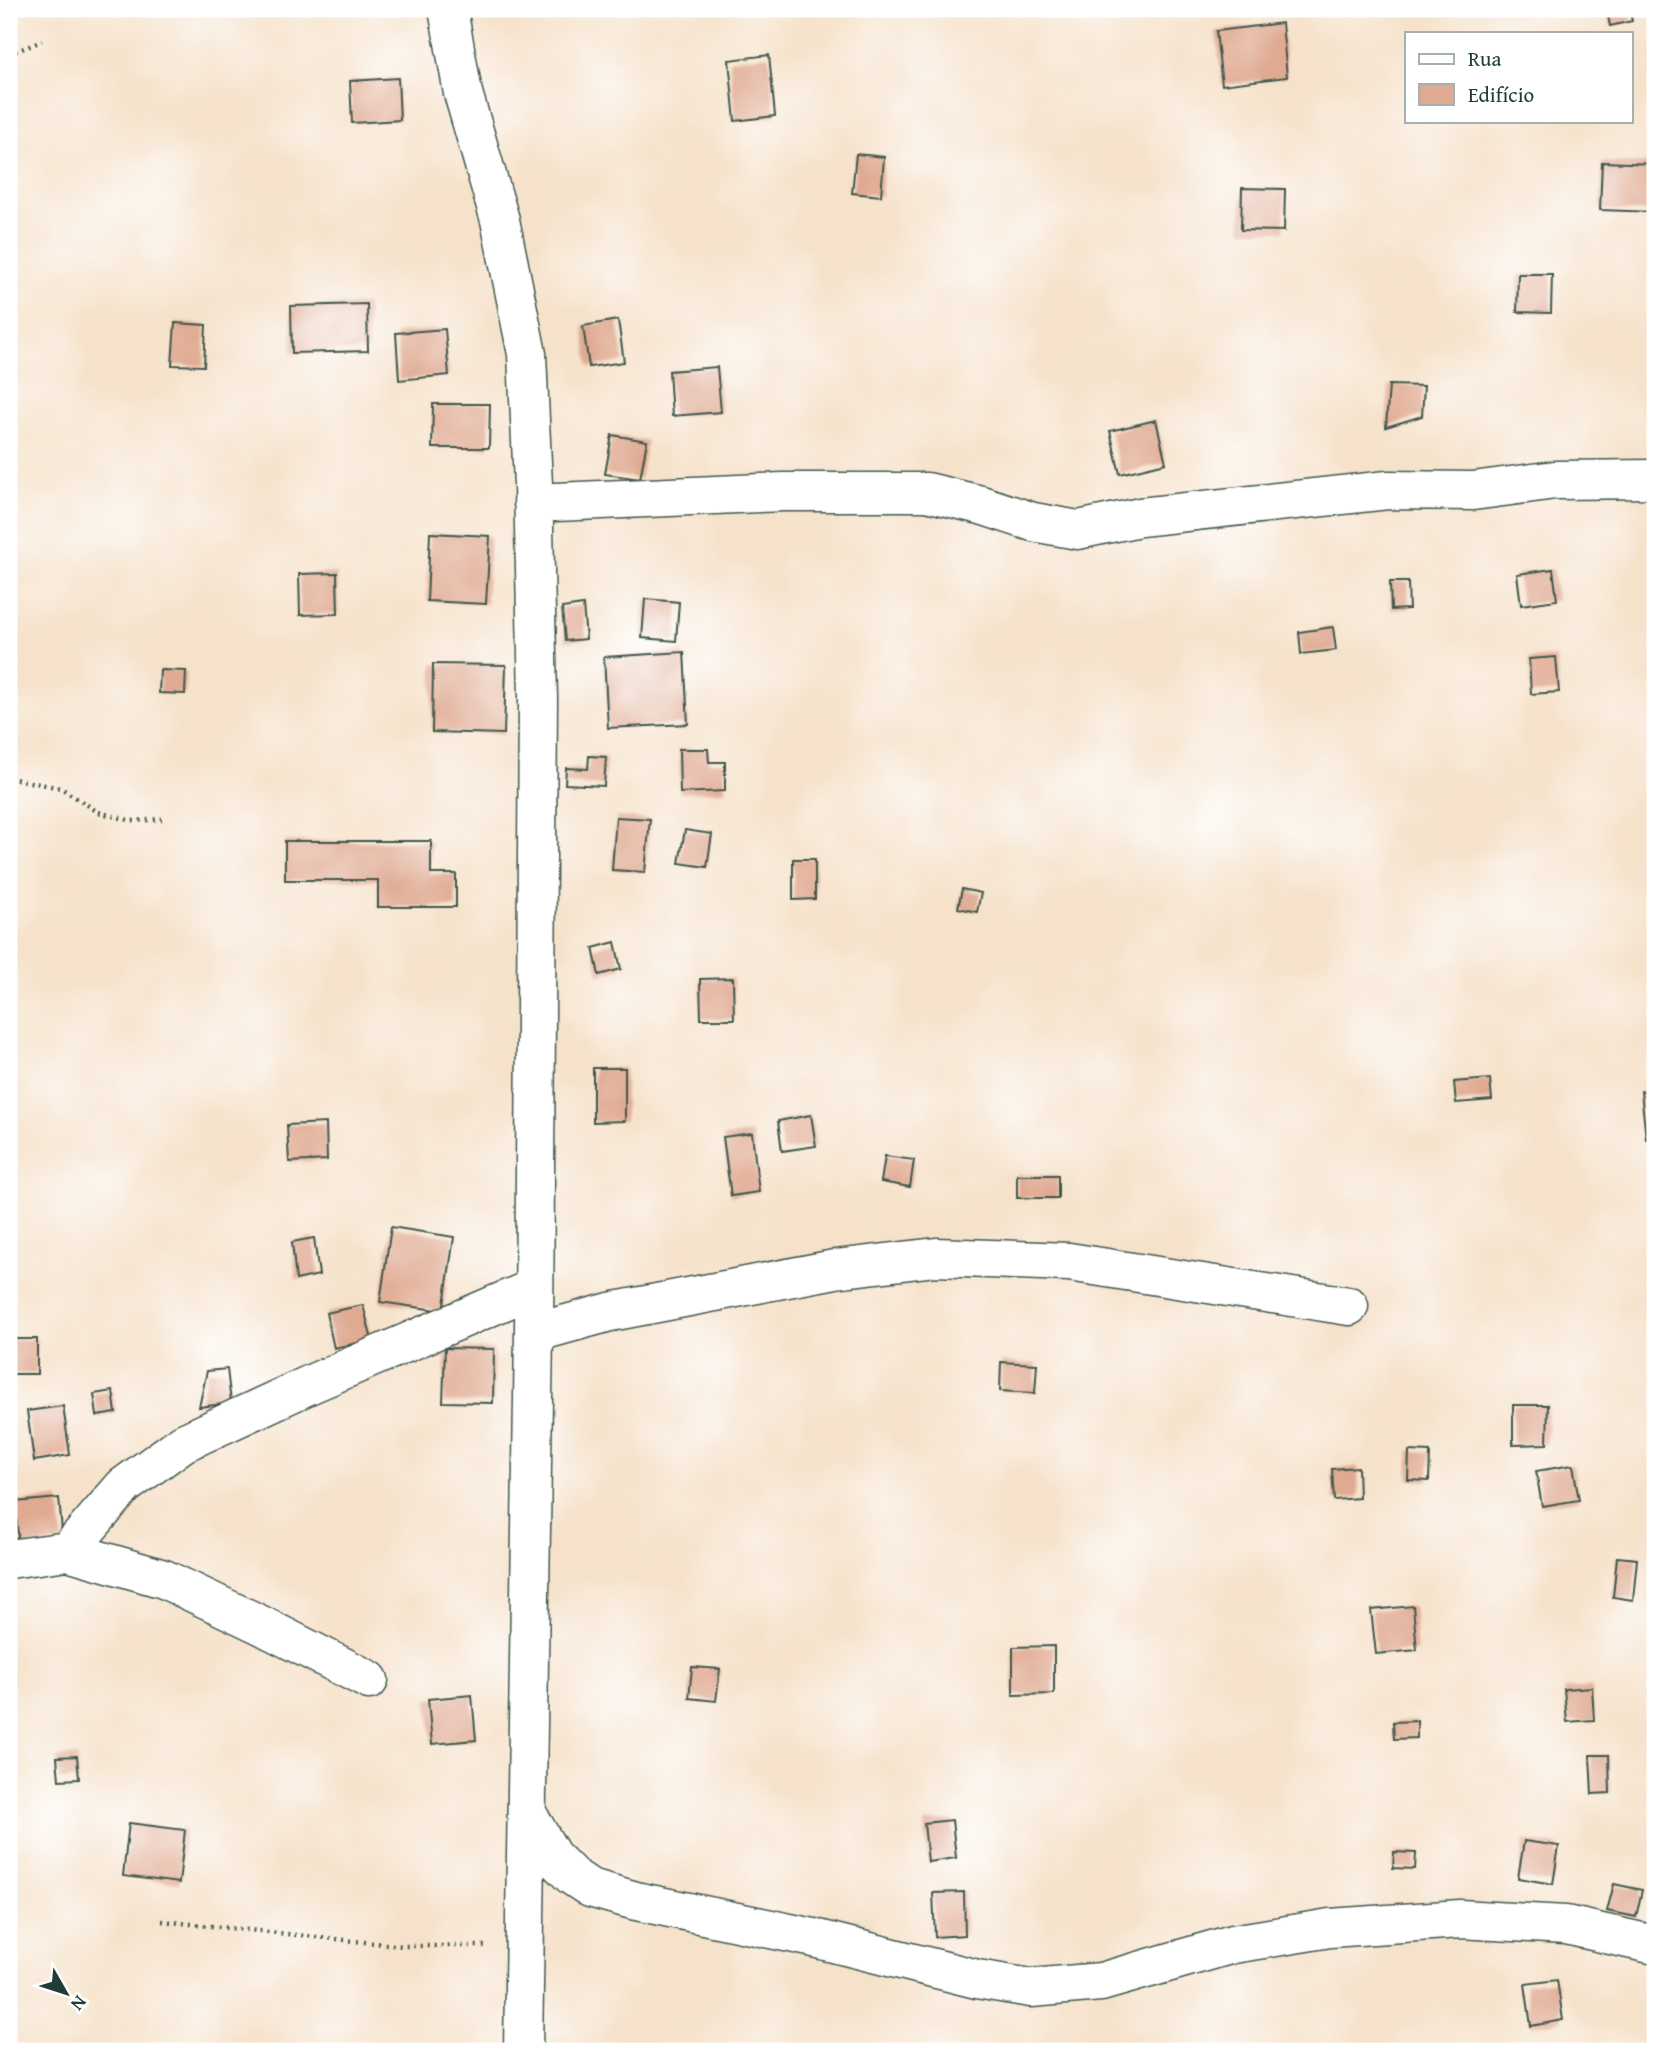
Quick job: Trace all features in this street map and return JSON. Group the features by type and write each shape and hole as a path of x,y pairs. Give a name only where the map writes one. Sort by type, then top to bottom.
{"street":[{"path":"448,9 463,93 500,220 527,354 533,503 538,697 534,1333 523,2051"},
{"path":"533,503 783,492 928,492 1034,522 1079,530 1140,517 1388,490 1474,491 1555,480 1655,478"},
{"path":"534,1333 610,1312 835,1269 936,1257 1069,1262 1349,1306"},
{"path":"68,1551 124,1486 183,1443 313,1382 534,1288"},
{"path":"9,1559 68,1551 164,1579 369,1681"},
{"path":"526,1811 552,1856 572,1876 590,1888 636,1901 814,1938 977,1979 1031,1988 1101,1982 1233,1944 1330,1928 1421,1921 1460,1919 1566,1925 1655,1945"}],"path":[{"path":"9,54 42,41"},
{"path":"9,778 61,788 98,812 132,821 162,819"},
{"path":"162,1921 403,1946 473,1944 524,1950"}],"building":[{"path":"1629,9 1632,21 1610,26 1607,11"},
{"path":"1282,23 1287,77 1222,85 1216,31"},
{"path":"769,55 775,116 735,121 729,60"},
{"path":"398,78 400,120 352,123 350,81"},
{"path":"856,154 884,157 881,196 852,193"},
{"path":"1602,162 1655,164 1655,212 1600,210"},
{"path":"1242,188 1285,189 1284,231 1241,230"},
{"path":"1518,274 1552,274 1551,313 1517,312"},
{"path":"367,304 368,351 292,353 291,306"},
{"path":"618,320 624,362 589,367 583,326"},
{"path":"175,323 206,325 204,366 172,365"},
{"path":"445,329 449,375 399,380 396,333"},
{"path":"717,367 721,412 672,416 669,371"},
{"path":"1389,385 1424,386 1422,416 1386,427"},
{"path":"433,404 490,404 489,448 432,448"},
{"path":"1156,420 1166,463 1120,474 1110,431"},
{"path":"612,435 647,441 640,479 605,474"},
{"path":"430,533 490,536 486,604 427,601"},
{"path":"1553,569 1557,600 1521,605 1517,574"},
{"path":"337,573 338,614 300,615 299,574"},
{"path":"1390,582 1408,582 1409,609 1391,610"},
{"path":"645,599 679,602 676,641 642,638"},
{"path":"583,605 586,639 565,641 562,608"},
{"path":"1333,627 1336,650 1301,654 1299,632"},
{"path":"684,652 688,724 608,728 604,657"},
{"path":"1556,657 1559,692 1531,694 1529,659"},
{"path":"433,664 506,665 504,734 432,732"},
{"path":"160,670 186,671 185,694 159,693"},
{"path":"679,749 708,749 709,762 725,762 725,791 680,793"},
{"path":"589,756 606,757 604,786 565,784 566,768 588,769"},
{"path":"616,817 650,819 645,872 612,870"},
{"path":"685,830 712,834 707,867 679,863"},
{"path":"285,841 431,841 431,874 456,874 456,907 378,907 378,880 285,880"},
{"path":"793,859 815,859 815,899 793,900"},
{"path":"962,889 981,893 977,912 958,908"},
{"path":"615,942 621,969 599,975 593,948"},
{"path":"733,978 734,1019 701,1019 700,979"},
{"path":"593,1068 625,1068 625,1121 593,1122"},
{"path":"1490,1079 1492,1100 1456,1103 1454,1082"},
{"path":"1655,1089 1655,1138 1646,1139 1641,1091"},
{"path":"811,1115 816,1146 782,1151 778,1121"},
{"path":"326,1123 327,1160 289,1162 287,1125"},
{"path":"752,1133 759,1192 731,1196 723,1137"},
{"path":"885,1156 914,1160 910,1187 881,1182"},
{"path":"1017,1175 1058,1175 1058,1198 1017,1198"},
{"path":"391,1227 454,1237 443,1311 380,1302"},
{"path":"314,1238 319,1275 296,1280 292,1242"},
{"path":"363,1305 372,1340 334,1348 326,1313"},
{"path":"9,1339 37,1339 37,1374 9,1374"},
{"path":"445,1348 494,1349 493,1403 443,1402"},
{"path":"1001,1362 1037,1364 1035,1393 1000,1391"},
{"path":"227,1369 231,1403 199,1407 207,1371"},
{"path":"113,1391 116,1413 97,1416 94,1394"},
{"path":"1513,1405 1548,1405 1547,1444 1513,1445"},
{"path":"63,1406 70,1455 34,1461 27,1411"},
{"path":"1409,1451 1430,1452 1429,1481 1408,1480"},
{"path":"1573,1465 1579,1500 1542,1506 1536,1471"},
{"path":"1358,1467 1359,1498 1334,1500 1332,1469"},
{"path":"59,1498 63,1542 19,1546 15,1502"},
{"path":"1617,1557 1637,1559 1633,1600 1613,1597"},
{"path":"1413,1606 1417,1650 1376,1654 1371,1610"},
{"path":"1054,1646 1054,1694 1013,1695 1013,1647"},
{"path":"692,1667 720,1669 716,1701 689,1698"},
{"path":"1655,1672 1655,1697 1650,1696"},
{"path":"1592,1687 1594,1720 1567,1722 1564,1689"},
{"path":"472,1695 476,1740 432,1744 428,1699"},
{"path":"1417,1721 1417,1738 1394,1739 1393,1722"},
{"path":"1590,1755 1609,1755 1610,1793 1592,1794"},
{"path":"77,1756 79,1779 59,1780 57,1757"},
{"path":"952,1820 956,1858 928,1862 924,1823"},
{"path":"129,1823 185,1830 179,1883 123,1876"},
{"path":"1524,1841 1559,1846 1553,1884 1518,1878"},
{"path":"1394,1852 1416,1853 1415,1869 1393,1868"},
{"path":"1614,1884 1642,1890 1636,1917 1607,1911"},
{"path":"964,1892 965,1935 935,1937 933,1893"},
{"path":"1557,1980 1563,2020 1531,2026 1525,1984"}]}
